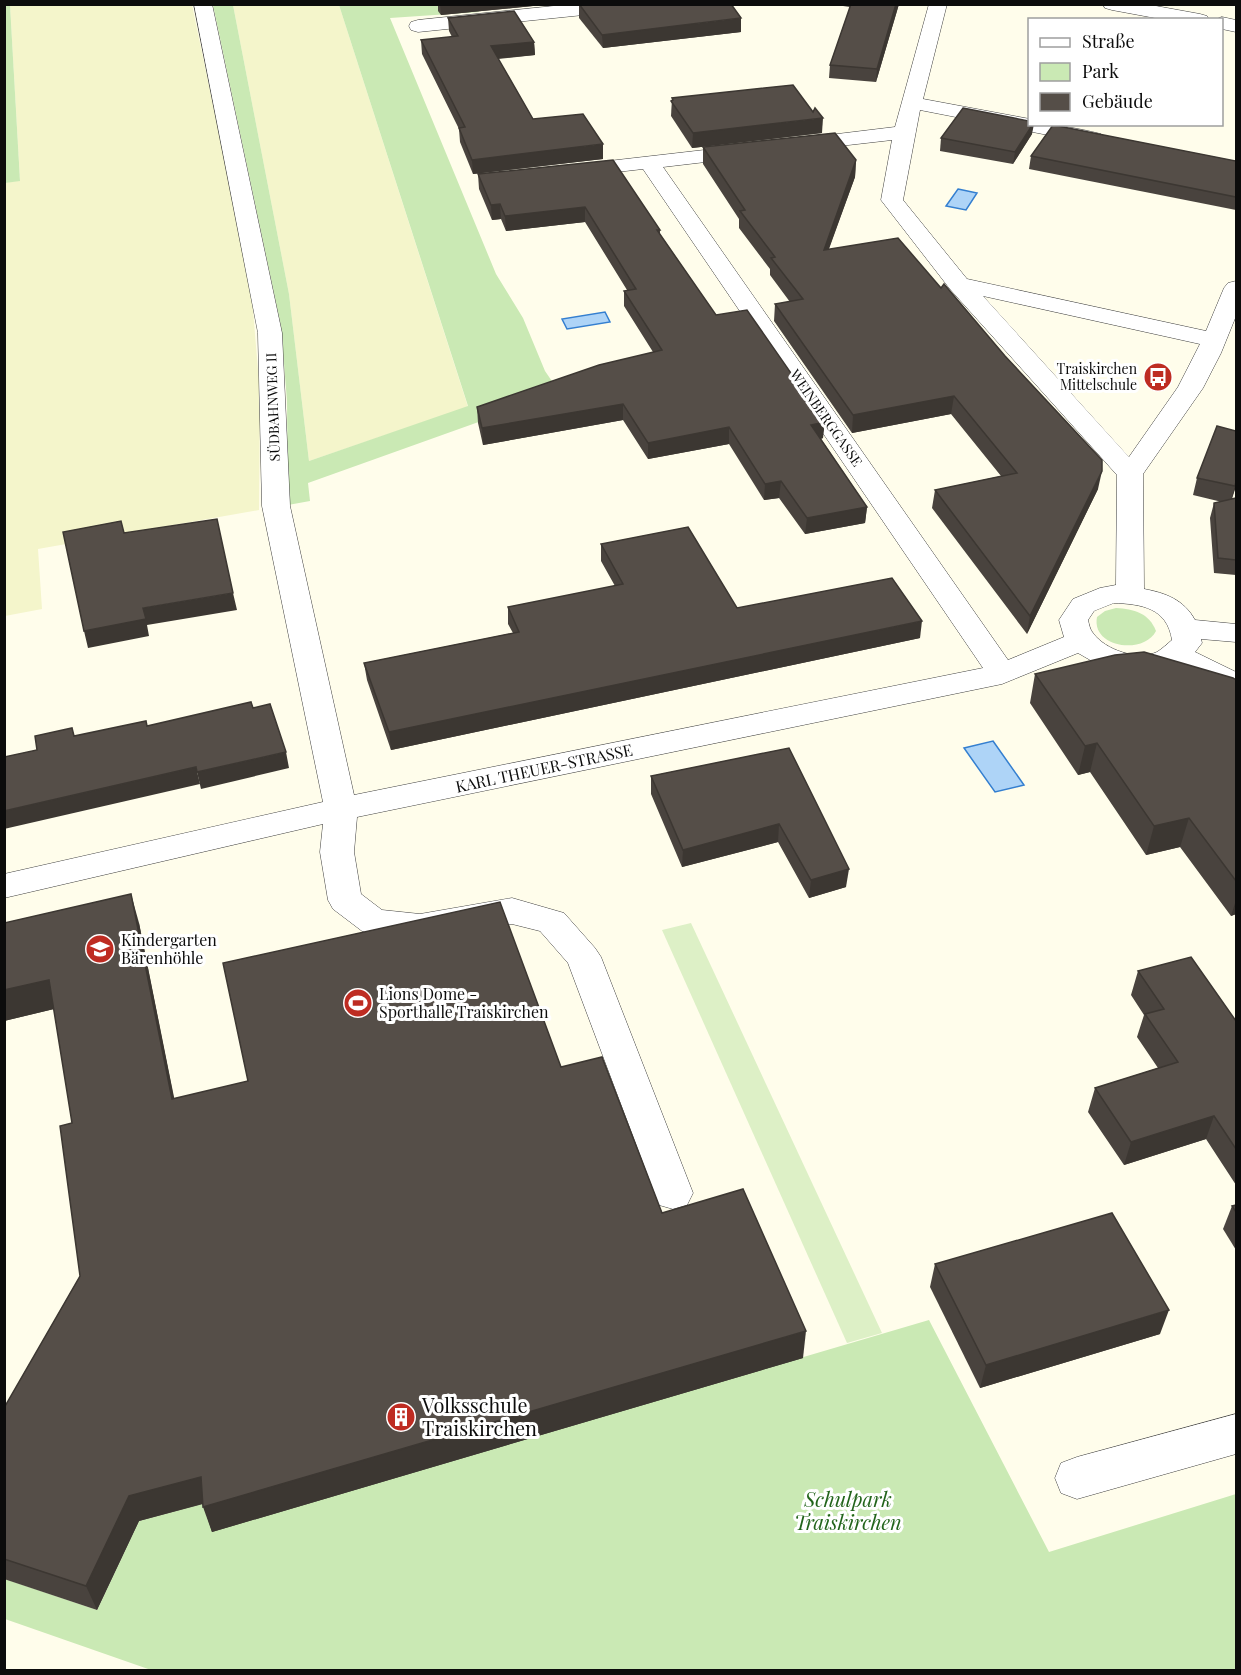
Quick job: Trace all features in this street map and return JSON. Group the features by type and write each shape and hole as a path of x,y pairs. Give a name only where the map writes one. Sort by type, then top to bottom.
{"street":[{"name":"SÜDBAHNWEG II","path":"203,4 270,333 276,506 341,809 337,852 345,900 374,922 420,927 512,911 552,922 583,957 673,1193"},
{"path":"418,26 632,4"},
{"path":"938,4 914,103 904,132 892,200 958,284 1130,474"},
{"path":"1112,4 1189,18"},
{"path":"914,103 1028,125"},
{"path":"1031,126 1112,142"},
{"path":"549,174 904,132"},
{"name":"WEINBERGGASSE","path":"649,163 1002,674"},
{"path":"958,284 1214,340"},
{"path":"1130,594 1130,474 1190,388 1236,288"},
{"path":"1182,642 1182,619 1160,602 1130,594 1110,594 1093,598 1080,606 1073,616 1073,629 1092,651 1128,664 1147,665 1164,662 1182,642 1236,633"},
{"name":"KARL THEUER-STRASSE","path":"4,886 341,809 1002,674 1081,641"},
{"path":"1182,642 1236,684"},
{"path":"1077,1478 1236,1434"}],"green space":[{"path":"4,5 10,5 20,181 5,183"},
{"path":"10,5 192,5 251,286 260,394 259,510 38,549 42,609 5,616 4,183 20,180"},
{"path":"213,5 233,5 289,294 309,461 468,406 339,5 475,5 479,12 390,18 496,274 523,318 545,371 560,393 308,483 310,501 288,505 287,401 281,326"},
{"path":"233,5 339,5 468,407 309,461 289,294"},
{"path":"1116,608 1140,613 1149,620 1156,631 1150,639 1141,643 1120,645 1110,641 1102,636 1097,627 1097,617 1105,611"},
{"path":"691,923 882,1333 847,1343 662,930"},
{"name":"Schulpark Traiskirchen","path":"929,1320 1049,1552 1236,1494 1236,1670 151,1670 5,1619 5,1579 97,1610 139,1521 209,1502 212,1531"}],"water":[{"path":"958,189 977,193 966,210 946,206"},
{"path":"605,312 610,322 567,329 562,319"},
{"path":"993,741 1024,785 995,792 964,748"}],"building":[{"path":"579,4 731,4 741,18 602,35"},
{"path":"851,4 896,4 877,69 830,65"},
{"path":"514,11 534,42 491,46 533,119 583,114 603,144 472,160 459,128 465,127 421,40 458,36 448,18"},
{"path":"793,85 813,112 815,108 823,118 693,133 671,101 672,98"},
{"path":"963,108 1028,121 1028,126 1032,126 1015,152 941,138"},
{"path":"1052,126 1058,126 1236,161 1236,197 1031,156"},
{"path":"835,133 856,160 824,250 898,238 941,288 944,284 1005,356 1102,460 1102,471 1030,616 935,490 1017,473 954,396 853,415 775,304 803,299 771,258 775,257 740,211 745,210 703,147"},
{"path":"613,160 660,230 657,230 716,315 747,310 825,422 811,425 867,507 807,518 781,481 765,484 729,427 648,443 623,404 482,428 477,407 599,365 662,350 624,291 636,289 585,207 505,216 500,204 491,205 478,174"},
{"path":"1217,426 1236,431 1235,486 1197,478"},
{"path":"1236,498 1236,560 1218,558 1214,503"},
{"path":"217,519 233,593 143,608 146,619 84,631 63,532 121,521 124,533"},
{"path":"688,527 737,608 892,578 922,621 389,732 364,663 519,632 508,607 623,584 601,544"},
{"path":"1144,652 1236,680 1236,881 1189,818 1154,826 1097,743 1085,746 1035,674 1115,655"},
{"path":"251,702 253,708 270,704 286,752 197,772 196,767 4,811 4,757 37,750 35,736 72,728 74,736 146,721 147,726"},
{"path":"789,748 849,869 811,880 779,824 683,850 651,776"},
{"path":"131,894 172,1099 248,1081 223,963 500,902 561,1067 602,1057 662,1213 743,1189 806,1331 203,1507 201,1477 129,1496 86,1586 4,1559 4,1408 80,1276 60,1126 72,1123 49,980 4,990 4,923"},
{"path":"1191,957 1236,1021 1236,1149 1214,1116 1131,1142 1095,1088 1178,1062 1145,1014 1164,1009 1138,971"},
{"path":"1112,1213 1169,1310 986,1365 935,1264"}],"place":[{"name":"Traiskirchen Mittelschule","path":"1158,377"},
{"name":"Kindergarten Bärenhöhle","path":"100,949"},
{"name":"Lions Dome - Sporthalle Traiskirchen","path":"358,1003"},
{"name":"Volksschule Traiskirchen","path":"401,1417"}]}
